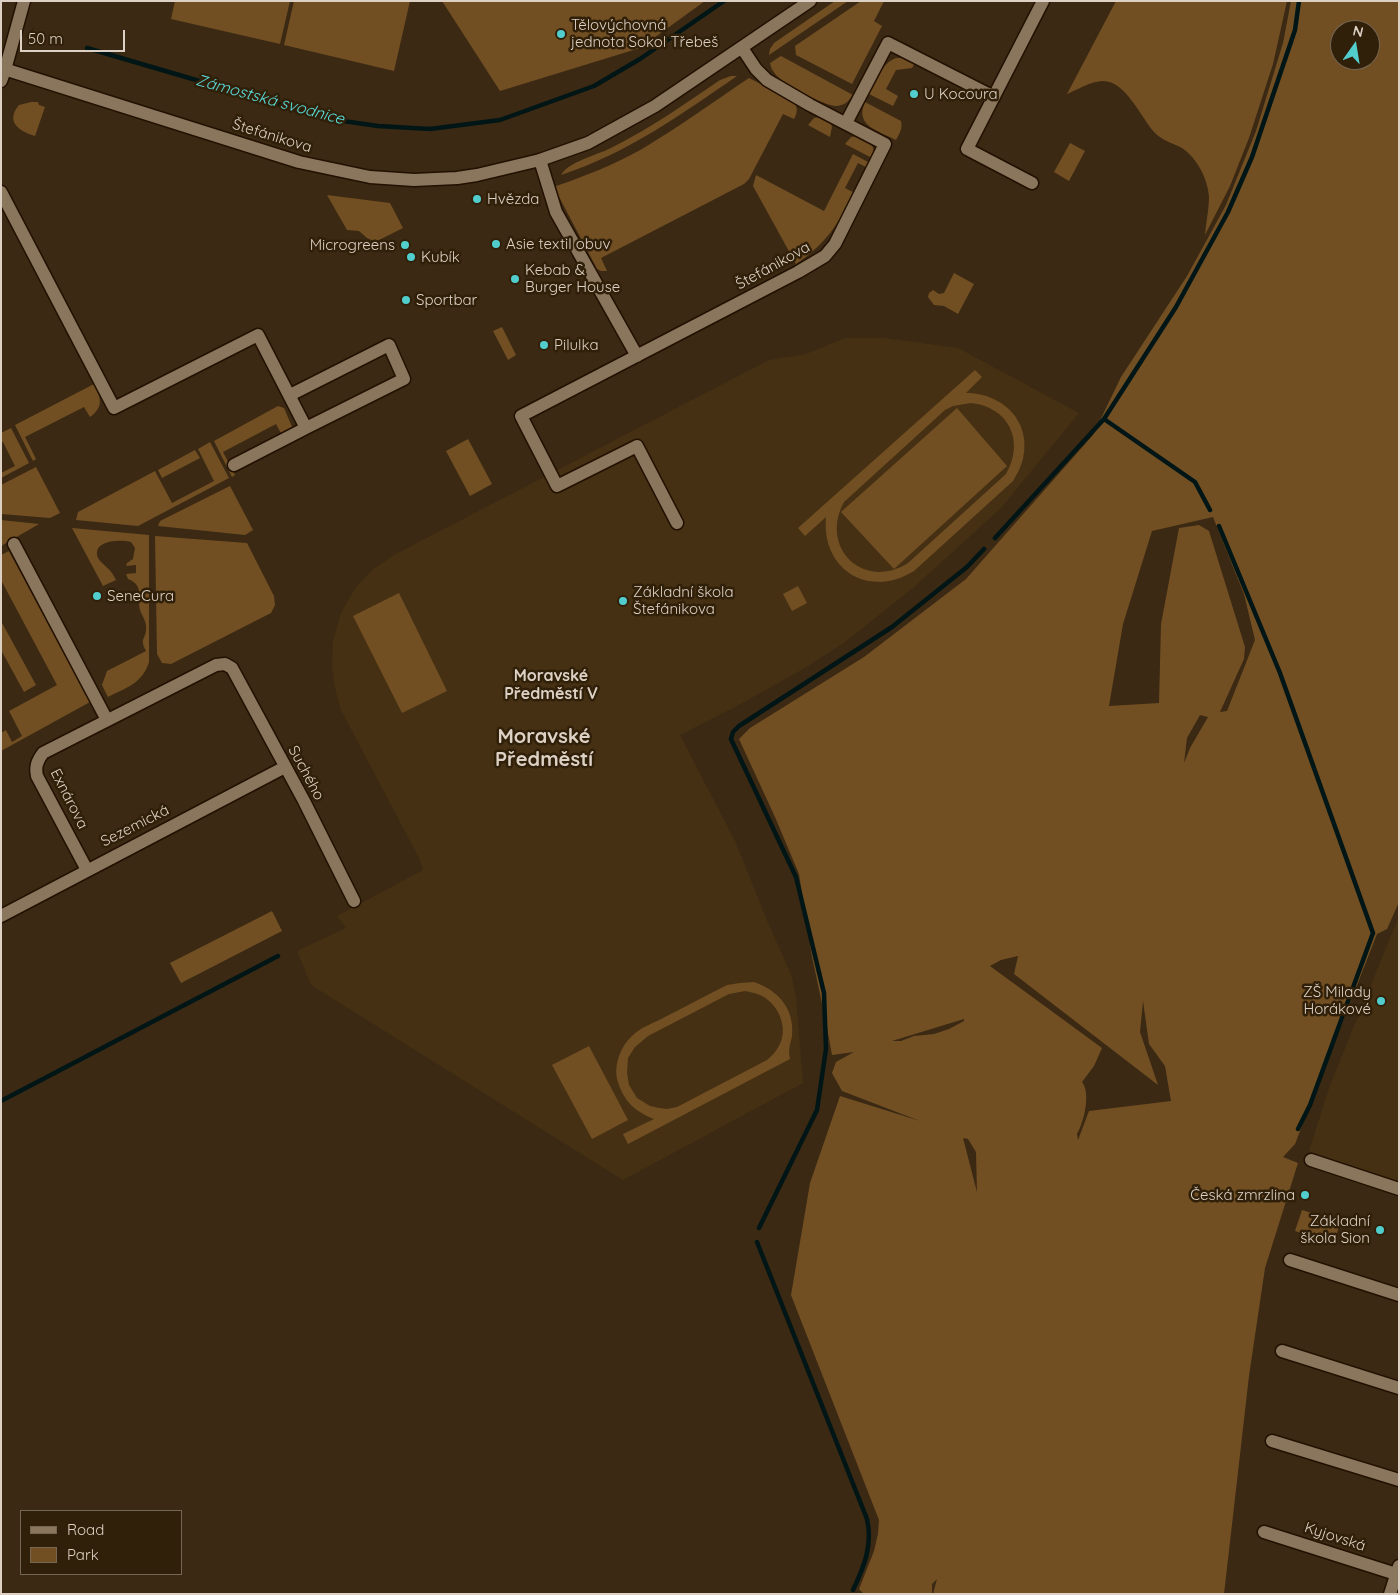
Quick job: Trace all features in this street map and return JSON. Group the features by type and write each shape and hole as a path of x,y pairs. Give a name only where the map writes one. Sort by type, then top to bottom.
{"street":[{"path":"3,73 24,1"},
{"name":"Štefánikova","path":"3,73 298,162 342,172 395,179 436,179 477,175 540,160 588,143 655,106 810,1"},
{"path":"1032,183 967,149 1043,1"},
{"path":"846,123 888,43 994,97"},
{"name":"Štefánikova","path":"677,522 637,446 557,486 521,416 798,272 825,256 834,244 885,144 766,80 742,48"},
{"path":"540,160 556,212 637,356"},
{"path":"1,192 114,408 258,335 306,428"},
{"path":"234,465 404,379 389,345 290,395"},
{"path":"14,544 106,720"},
{"name":"Exnárova","path":"86,870 38,776 36,764 42,754 216,665 225,664"},
{"name":"Suchého","path":"225,664 232,668 354,901"},
{"name":"Sezemická","path":"1,916 285,767"},
{"path":"1310,1160 1399,1189"},
{"path":"1290,1260 1399,1295"},
{"path":"1282,1351 1399,1388"},
{"path":"1272,1440 1399,1480"},
{"name":"Kyjovská","path":"1264,1532 1398,1570 1390,1594"}],"shaded area":[{"name":"Základní škola Štefánikova","path":"845,338 884,338 958,348 1079,413 1001,508 913,588 845,642 805,668 680,735 735,841 792,977 796,999 803,1083 623,1180 311,985 297,951 346,928 337,916 423,870 420,860 341,710 332,666 333,641 341,613 356,587 372,570 394,555 769,360 806,354"},
{"name":"ZŠ Milady Horákové","path":"1399,916 1399,1182 1309,1151 1330,1085"}],"green space":[{"path":"175,1 290,1 280,44 171,19"},
{"path":"294,1 410,1 394,71 284,45"},
{"name":"Tělovýchovná jednota Sokol Třebeš","path":"442,1 705,1 640,48 500,91"},
{"path":"835,1 848,1 769,55 774,43"},
{"path":"861,1 884,1 874,21 882,26 852,84 796,55 795,46"},
{"path":"1116,1 1287,1 1273,64 1249,138 1230,186 1205,235 1209,202 1208,190 1204,176 1192,157 1182,148 1155,133 1126,93 1119,87 1103,81 1094,82 1067,94"},
{"path":"1291,1 1399,1 1399,902 1387,929 1377,934 1295,1144 1283,1157 1298,1163 1265,1268 1249,1376 1224,1594 933,1594 937,1579 932,1584 932,1594 864,1594 859,1589 874,1551 879,1520 791,1295 810,1183 840,1096 920,1121 842,1091 832,1073 836,1062 854,1052 832,1055 812,957 799,874 739,739 750,728 864,657 966,579 1093,435 1121,377 1187,276 1226,205 1256,131 1283,43","holes":["1213,517 1244,594 1255,640 1227,711 1220,712 1244,659 1245,647 1209,531 1199,525 1179,528 1161,624 1159,703 1109,706 1123,624 1152,531","1200,715 1208,717 1190,748 1184,763 1187,738","1018,956 1014,974 1158,1085 1140,1032 1143,1001 1149,1044 1165,1066 1171,1101 1089,1111 1078,1140 1077,1134 1084,1115 1086,1100 1085,1087 1082,1082 1094,1066 1102,1048 990,966 1001,960","964,1019 964,1021 949,1029 934,1034 892,1041","963,1138 968,1139 976,1152 977,1192"]},
{"path":"781,56 853,95 842,105 837,106 824,103 797,90 782,81 772,69 770,63"},
{"path":"896,58 902,58 915,63 912,68 896,70 886,89 898,96 893,106 869,94 886,64"},
{"path":"737,76 653,132 608,156 561,175 570,166 625,141 667,116 720,80"},
{"path":"749,78 792,100 797,109 794,119 783,114 749,179 744,184 601,258 607,271 597,269 557,193 556,186 621,160 642,149"},
{"path":"38,102 39,105 45,107 35,136 19,128 13,116 19,105"},
{"path":"865,102 901,121 901,129 896,140 870,127 865,122 862,110"},
{"path":"819,117 830,122 832,127 830,137 808,125 814,118"},
{"path":"858,136 866,140 873,147 872,158 845,144 851,137"},
{"path":"1070,143 1085,151 1069,181 1054,172"},
{"path":"853,154 870,163 868,168 858,163 845,188 855,193 843,214 823,241 796,264 753,186 756,175 824,211"},
{"path":"327,195 390,203 403,228 377,241 367,238 359,231 347,230"},
{"path":"954,273 974,284 958,314 944,306 934,305 928,297 929,293 933,290 939,294 944,293"},
{"path":"502,327 516,355 508,360 493,331"},
{"path":"975,370 982,377 966,393 979,394 991,398 1002,404 1018,421 1025,445 1022,462 1013,481 914,571 897,579 881,582 865,580 851,574 840,565 831,552 826,536 826,517 805,536 798,528","holes":["971,403 995,411 1010,428 1014,450 1012,462 1006,474 908,563 892,570 876,572 862,568 850,560 842,549 837,535 838,519 844,502 945,410 953,406"]},
{"path":"94,384 100,402 98,410 90,417 84,407 25,437 36,459 33,461 15,425"},
{"path":"278,406 284,408 293,429 282,435 276,424 223,452 235,475 232,477 214,441"},
{"path":"957,408 1007,466 894,569 841,512"},
{"path":"11,428 29,463 1,478 1,473 15,466 3,442 1,442 1,433"},
{"path":"468,439 492,484 470,496 446,451"},
{"path":"210,442 229,478 138,526 76,520 78,512 155,471 172,503 214,481 198,449"},
{"path":"195,450 200,458 162,478 158,470"},
{"path":"36,467 60,513 50,518 1,514 1,485"},
{"path":"230,486 253,530 245,535 158,526 160,521"},
{"path":"1,520 39,524 1,546"},
{"path":"72,528 149,535 149,662 138,680 108,697 102,685 107,671 146,651 143,641 146,626 140,610 138,588 137,585 128,579 126,574 136,573 136,565 126,566 133,559 135,548 131,542 121,541 108,542 99,547 97,552 98,558 112,572 116,580 103,586"},
{"path":"155,536 247,543 274,596 275,605 271,613 171,664 162,663 157,654"},
{"path":"9,551 90,702 1,751 1,733 6,730 12,742 22,736 9,711 57,685 1,580 1,555"},
{"path":"798,586 807,603 792,611 783,594"},
{"path":"399,593 447,691 402,713 353,616"},
{"path":"1,621 36,685 24,692 1,650"},
{"path":"272,911 282,931 181,983 170,963"},
{"path":"754,982 763,986 777,995 788,1009 792,1026 789,1050 790,1059 628,1144 623,1134 654,1119 636,1109 627,1101 618,1082 617,1064 624,1046 632,1036 643,1028 727,985","holes":["745,991 758,994 767,1000 778,1012 781,1020 783,1028 780,1045 767,1060 677,1107 667,1109 650,1106 637,1098 629,1085 627,1073 628,1058 635,1047 648,1036 729,994"]},
{"path":"589,1046 628,1120 592,1139 552,1065"},
{"path":"1302,1210 1340,1222 1334,1244 1295,1231"}],"waterway":[{"name":"Zámostská svodnice","path":"87,48 329,119 378,126 430,129 500,120 594,86 640,59 724,1"},
{"path":"995,538 1104,419 1176,307 1228,212 1252,157 1295,30 1299,1"},
{"path":"1104,419 1195,482 1210,510"},
{"path":"1219,526 1280,673 1373,933 1310,1105 1298,1129"},
{"path":"759,1228 817,1110 826,1049 824,993 796,877 731,739 733,732 739,726 892,627 967,567 984,549"},
{"path":"1,1101 278,956"},
{"path":"757,1242 867,1519 869,1529 868,1547 861,1573 853,1590"}],"place":[{"name":"Tělovýchovná jednota Sokol Třebeš","path":"561,34"},
{"name":"U Kocoura","path":"914,94"},
{"name":"Hvězda","path":"477,199"},
{"name":"Asie textil obuv","path":"496,244"},
{"name":"Microgreens","path":"405,245"},
{"name":"Kubík","path":"411,257"},
{"name":"Kebab & Burger House","path":"515,279"},
{"name":"Sportbar","path":"406,300"},
{"name":"Pilulka","path":"544,345"},
{"name":"SeneCura","path":"97,596"},
{"name":"Základní škola Štefánikova","path":"623,601"},
{"name":"ZŠ Milady Horákové","path":"1381,1001"},
{"name":"Česká zmrzlina","path":"1305,1195"},
{"name":"Základní škola Sion","path":"1380,1230"}],"district":[{"name":"Moravské Předměstí V","path":"551,685"},
{"name":"Moravské Předměstí","path":"544,748"}]}
